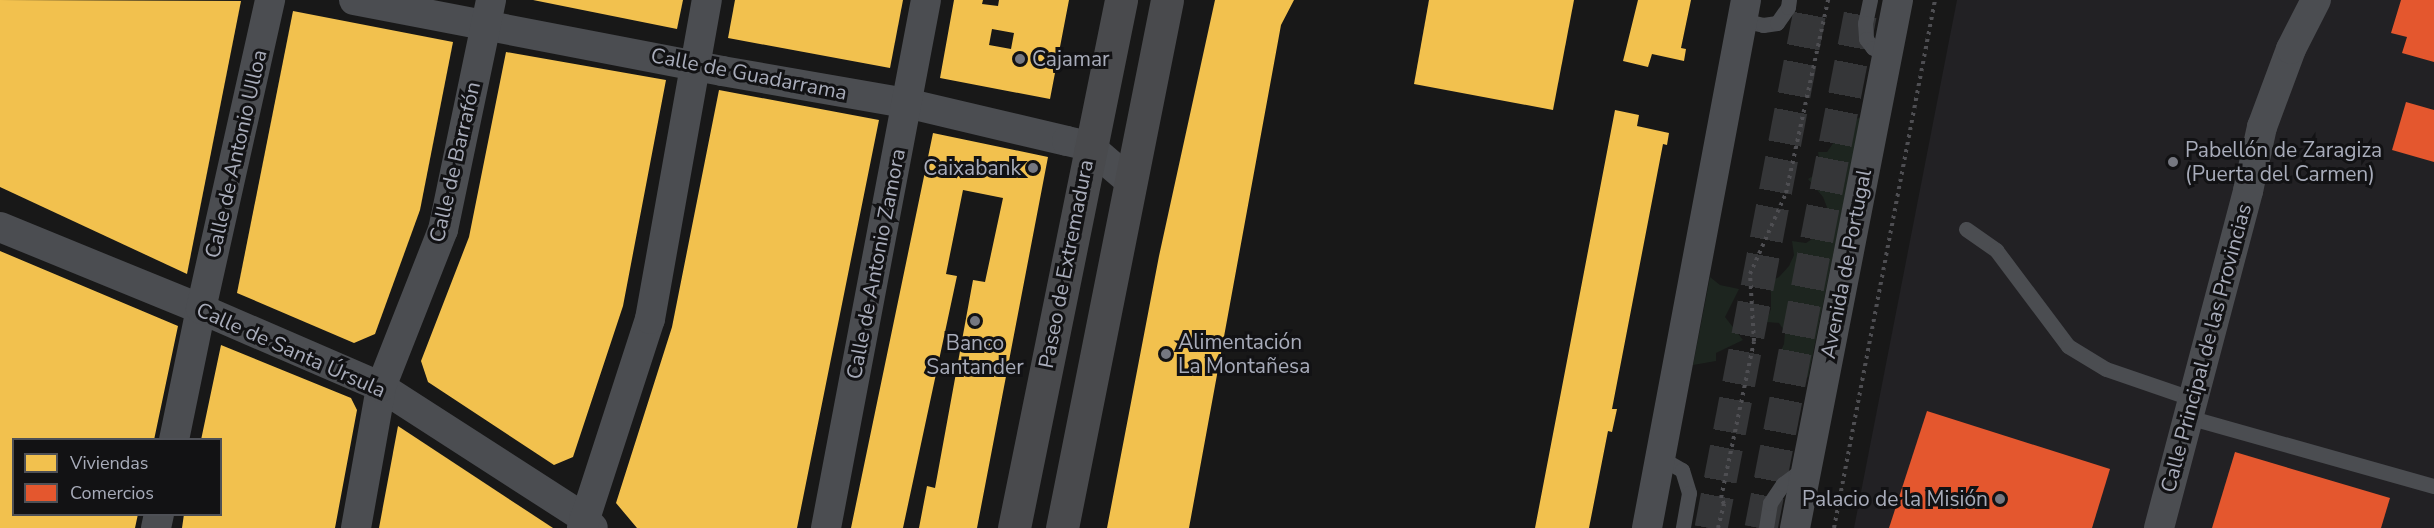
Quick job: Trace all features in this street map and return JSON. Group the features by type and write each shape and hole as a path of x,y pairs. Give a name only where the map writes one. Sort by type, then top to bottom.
{"main road":[{"name":"Paseo de Extremadura","path":"1014,528 1120,0"},
{"path":"1062,528 1167,0"}],"street":[{"name":"Calle de Antonio Ulloa","path":"174,438 270,0"},
{"name":"Calle de Guadarrama","path":"354,0 488,12 696,65 906,103 1089,146 1131,182"},
{"path":"586,525 650,320 707,0"},
{"name":"Calle de Antonio Zamora","path":"826,528 926,0"},
{"name":"Avenida de Portugal","path":"1795,528 1898,0"},
{"name":"Calle Principal de las Provincias","path":"2159,528 2248,190 2262,127 2291,49 2316,0"},
{"path":"1647,528 1744,10"},
{"name":"Calle de Barrafón","path":"356,528 381,387 443,231 488,12"},
{"name":"Calle de Santa Úrsula","path":"0,228 201,309 381,387 586,525"}],"lane":[{"path":"1744,10 1763,25 1777,23 1788,8 1789,0"},
{"path":"1870,0 1865,22 1866,39 1873,48 1887,53"},
{"path":"1966,229 1996,250 2068,346 2106,369 2191,408 2434,486"},
{"path":"1661,458 1682,470 1689,494 1683,528"},
{"path":"1766,528 1770,503 1783,484 1795,475 1805,476"}],"path":[{"path":"1718,528 1724,504 1721,498 1754,341 1750,274 1786,193 1828,0"},
{"path":"1834,528 1935,0"}],"shaded area":[{"path":"1957,0 2434,0 2434,528 1854,528"},
{"path":"1861,117 1808,378 1798,367 1776,361 1784,344 1785,332 1779,323 1766,322 1771,309 1771,292 1765,284 1779,277 1789,266 1794,255 1792,241 1806,243 1824,231 1830,215 1823,197 1808,179 1813,176 1820,165 1818,152 1827,152 1834,142 1835,123 1844,124"},
{"path":"1710,277 1720,285 1739,289 1725,317 1743,340 1716,353 1716,361 1693,365"}],"building: Viviendas":[{"path":"0,0 241,1 187,274 0,187"},
{"path":"533,0 683,0 677,29"},
{"path":"735,0 903,0 890,68 728,38"},
{"path":"954,0 983,0 982,4 998,6 999,0 1069,0 1050,99 940,78","holes":["992,29 1014,33 1011,49 989,45"]},
{"path":"1215,0 1294,0 1281,25 1189,528 1107,528 1159,256"},
{"path":"1429,0 1574,0 1553,110 1414,84"},
{"path":"1638,0 1691,0 1681,48 1686,49 1684,61 1652,54 1648,67 1623,61"},
{"path":"293,11 453,42 420,210 375,334 354,343 237,293"},
{"path":"506,52 666,80 623,306 573,457 554,465 428,382 421,361 469,237"},
{"path":"719,90 879,120 797,528 637,528 616,503 672,327"},
{"path":"1615,110 1639,115 1637,126 1669,133 1667,145 1663,144 1612,409 1617,409 1612,432 1608,431 1589,528 1535,528"},
{"path":"933,133 1048,157 977,528 919,528 927,486 935,488 973,280 985,282 1003,198 963,190 946,274 957,276 903,528 851,528"},
{"path":"0,251 178,326 154,438 12,438 12,516 138,516 135,528 0,528"},
{"path":"221,345 351,398 357,410 335,528 182,528 184,516 222,516 222,438 201,438"},
{"path":"398,426 553,528 379,528"}],"building: Comercios":[{"path":"2401,0 2434,0 2434,62 2402,53 2407,37 2391,33"},
{"path":"2406,102 2434,110 2434,162 2392,150"},
{"name":"Palacio de la Misión","path":"1927,411 2110,469 2092,528 1889,528"},
{"path":"2235,452 2390,498 2381,528 2212,528"}],"tunnel":[{"path":"1711,528 1812,0"},
{"path":"1761,528 1863,0"}],"place":[{"name":"Cajamar","path":"1020,59"},
{"name":"Pabellón de Zaragiza (Puerta del Carmen)","path":"2173,162"},
{"name":"Caixabank","path":"1033,168"},
{"name":"Banco Santander","path":"975,321"},
{"name":"Alimentación La Montañesa","path":"1166,354"},
{"name":"Palacio de la Misión","path":"2000,499"}]}
